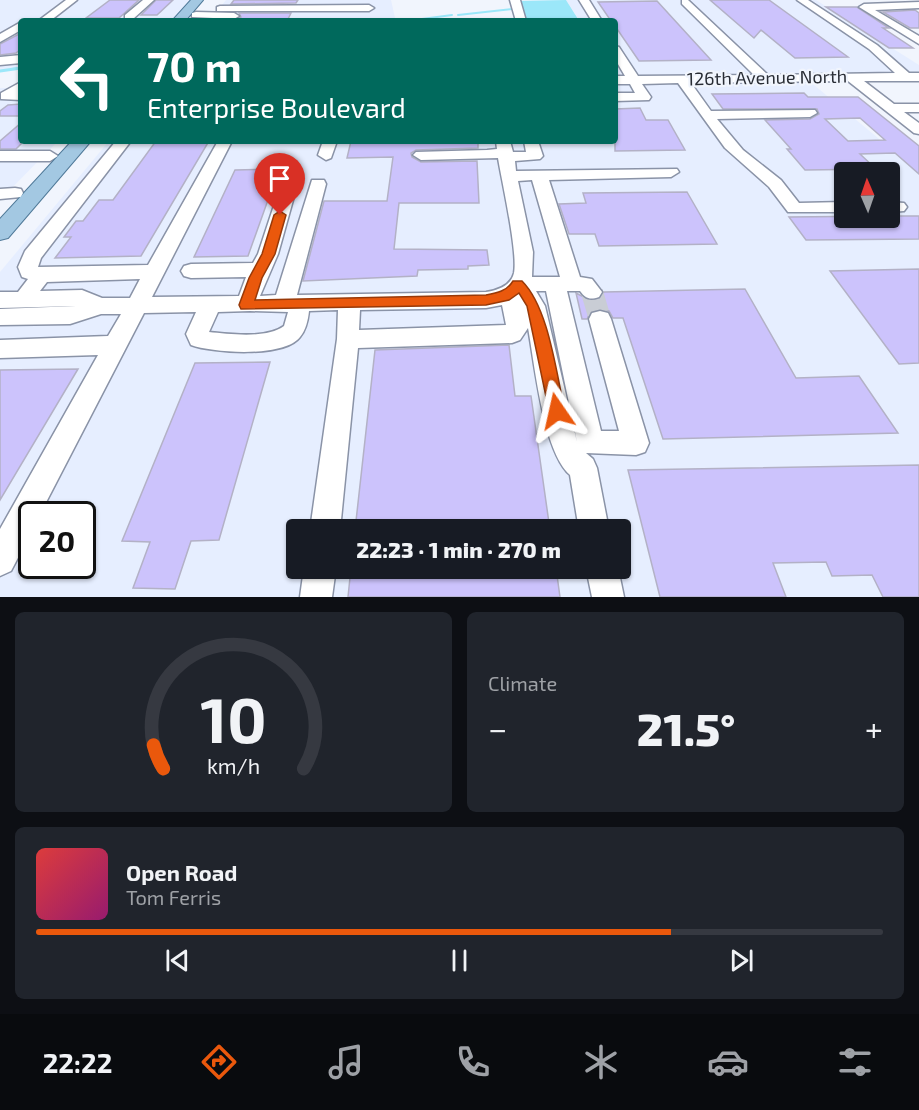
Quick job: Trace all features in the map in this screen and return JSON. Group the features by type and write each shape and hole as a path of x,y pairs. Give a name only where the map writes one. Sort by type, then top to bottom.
{"main road":[{"path":"183,18 199,9"},
{"path":"0,209 7,193 61,144"},
{"path":"0,232 79,144"}],"street":[{"path":"47,18 72,0"},
{"path":"129,17 149,0"},
{"path":"514,0 520,18"},
{"path":"584,0 595,18"},
{"path":"685,2 764,78"},
{"path":"797,3 830,33"},
{"path":"797,3 873,47 912,77"},
{"path":"199,9 218,4 369,8"},
{"path":"919,5 864,7 919,41"},
{"path":"199,9 291,15 290,18"},
{"path":"0,39 18,27"},
{"path":"907,34 919,34"},
{"path":"618,53 633,71 644,97 618,97"},
{"path":"0,61 18,61"},
{"path":"872,63 891,63"},
{"path":"732,65 772,65"},
{"name":"126th Avenue North","path":"618,78 633,71 686,85 756,90 746,79 912,77"},
{"path":"850,77 919,130"},
{"path":"686,85 736,151 757,166 787,194 794,208 834,207"},
{"path":"0,86 18,86"},
{"path":"18,88 6,96 18,96"},
{"path":"891,108 919,108"},
{"path":"708,115 810,113"},
{"path":"21,156 33,144"},
{"path":"122,144 32,256 28,267 29,272 40,275 155,272"},
{"path":"0,560 223,144"},
{"path":"421,155 535,156 532,144"},
{"path":"0,156 50,156"},
{"path":"506,156 540,175 670,172"},
{"path":"0,300 13,311 70,316 100,306 486,300 504,297 514,288 524,273 523,252 506,156"},
{"path":"246,305 259,270 268,254 292,175"},
{"path":"540,175 563,284 591,443 636,443 600,319"},
{"path":"210,305 197,334 199,339 262,341 286,337 292,331 292,304 318,184"},
{"path":"190,271 259,270"},
{"path":"0,337 13,311 40,275"},
{"path":"514,288 585,284 592,292"},
{"path":"348,339 512,334 518,326 514,288"},
{"path":"514,288 527,293 534,306 562,438 569,454 583,468 592,519"},
{"path":"326,519 348,339 350,303"},
{"path":"0,349 117,345"},
{"path":"316,597 318,579"},
{"path":"604,579 608,597"}],"shaded area":[{"path":"0,0 194,0 177,18 18,18 18,67 0,70"},
{"path":"226,0 391,0 395,18 211,18"},
{"path":"566,0 816,0 919,65 919,75 618,78 618,18 578,18"},
{"path":"808,80 919,172 919,597 0,597 0,324 101,312 487,306 522,293 508,144 618,144 618,82 679,82 731,151 764,167 742,151 687,81"},
{"path":"0,88 18,88 18,144 55,144 0,200"},
{"path":"107,144 498,144 516,252 516,271 510,284 485,294 108,300 86,292 0,294 0,272"}],"water":[{"path":"566,0 577,18 521,18 517,1"}],"building":[{"path":"110,0 139,0 119,18 86,18"},
{"path":"156,0 173,0 157,15 141,15"},
{"path":"234,0 298,0 296,3 231,4"},
{"path":"710,0 769,0 848,57 795,58 761,30 754,38"},
{"path":"657,1 711,60 639,61 618,30 618,18 609,18 598,2"},
{"path":"826,7 857,7 889,28 883,28 913,48 889,48"},
{"path":"915,10 919,13 919,28 910,28 883,12"},
{"path":"239,13 291,13 288,18 240,18"},
{"path":"18,35 18,51 16,53 0,55 0,44"},
{"path":"804,93 808,97 858,97 919,146 919,174 895,153 860,154 869,162 834,162 834,170 805,170 787,149 791,149 765,120 810,119 819,114 817,109 723,109 712,94","holes":["860,118 885,140 848,141 825,119"]},
{"path":"18,104 18,116 0,116 0,111 8,105"},
{"path":"640,108 646,120 668,120 685,150 615,151 615,144 618,144 618,109"},
{"path":"18,126 18,144 21,144 16,149 0,149 0,141"},
{"path":"154,144 207,144 141,256 55,258 71,237 64,237 76,221 83,221 99,200 113,200"},
{"path":"350,144 478,144 478,148 416,150 411,153 412,157 421,162 477,161 479,203 399,203 394,249 487,250 489,265 468,266 468,269 418,270 417,276 303,281 324,201 387,201 393,157 347,158"},
{"path":"279,169 248,256 194,257 235,170"},
{"path":"687,192 717,244 599,246 595,234 569,234 559,204 586,203 583,193"},
{"path":"900,216 919,216 919,239 806,240 789,217 834,217 834,228 900,228"},
{"path":"919,269 919,363 899,364 830,271"},
{"path":"745,289 796,378 859,376 898,433 663,439 623,318 613,318 609,311 599,309 591,311 587,319 582,319 576,293 591,301 600,299 604,292"},
{"path":"509,345 515,396 531,396 548,519 356,519 375,350"},
{"path":"270,362 219,540 191,541 175,589 133,588 150,542 122,541 195,363"},
{"path":"78,369 0,500 0,370"},
{"path":"919,465 919,597 883,597 872,575 832,576 826,562 773,563 786,597 660,597 628,470"},
{"path":"350,579 558,579 560,597 348,597"}],"waterway":[{"path":"458,15 512,9"},
{"path":"430,18 452,15"},
{"path":"0,71 18,68"},
{"path":"11,69 18,68"}],"tunnel":[{"path":"592,292 600,319"}],"route":[{"path":"280,215 268,254 259,270 246,305 486,300 504,297 517,288 517,284 527,293 534,306 557,411"}]}
